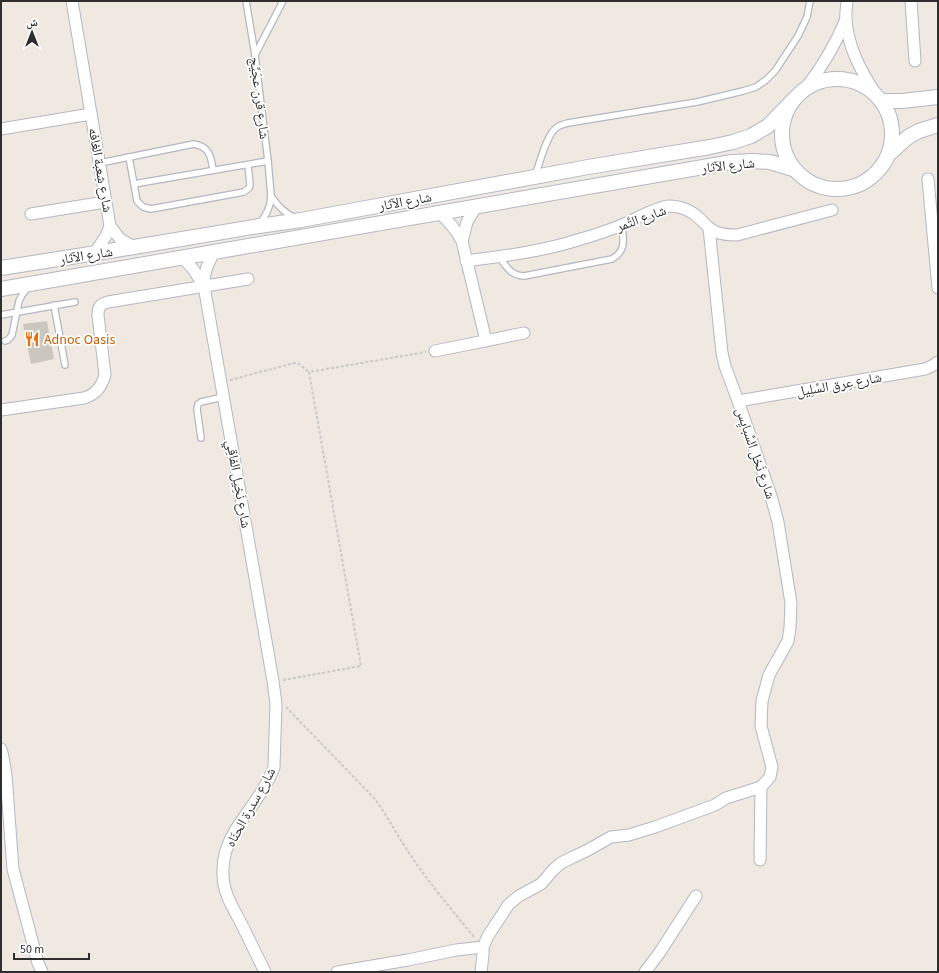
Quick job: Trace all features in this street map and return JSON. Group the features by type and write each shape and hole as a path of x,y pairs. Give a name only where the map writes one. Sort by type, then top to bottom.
{"street":[{"name":"شارع شِعبة الغافه","path":"72,1 110,226 120,239 134,247"},
{"path":"847,1 846,19 856,60 865,78 879,98 888,113 892,126 892,140 888,154 882,167 872,177 859,185 845,189 831,189 817,186 804,179 793,169 786,156 782,141 782,126 786,112 794,99 806,89 819,82 835,79 850,81 864,86 879,98 902,101 938,97"},
{"path":"911,1 915,61"},
{"path":"806,89 829,56 846,19"},
{"name":"شارع الآثار","path":"1,268 301,220 588,167 710,147 751,136 768,126 794,99"},
{"name":"شارع شِعبة الغافه","path":"1,130 91,114"},
{"path":"888,154 908,137 919,131 938,125"},
{"name":"شارع الآثار","path":"1,289 732,162 770,162 793,169"},
{"path":"928,179 938,288"},
{"path":"31,214 106,202"},
{"name":"شارع التَّمر","path":"466,261 499,257 559,246 668,206 678,207 690,211 709,228 717,233 727,235 737,235 832,210"},
{"path":"462,241 467,222 476,207"},
{"path":"439,213 456,230 462,241 486,341"},
{"name":"شارع شِعبة الغافه","path":"94,254 106,236 110,226"},
{"name":"شارع نَخل السِّبايِس","path":"709,228 722,353 725,366 771,496 778,522 791,604 788,641 769,675 762,701 761,726 772,767 770,777 761,787"},
{"name":"شارع نَخِيل الفاقِي","path":"214,252 206,266 204,286 274,681"},
{"name":"شارع نَخِيل الفاقِي","path":"183,258 193,269 204,286"},
{"path":"1,410 84,398 92,395 98,390 103,383 105,375 98,310 103,304 248,279"},
{"path":"435,351 524,333"},
{"name":"شارع عِرق السِّلِيل","path":"738,401 926,369 938,362"},
{"name":"شارع سدرة الحنّاه","path":"265,972 230,902 225,888 223,875 224,859 228,845 235,830 266,783 274,767 276,704 274,681"},
{"path":"1,749 6,775 13,869 38,963 42,972"},
{"path":"481,972 483,947 488,936 510,904 519,896 541,884 561,863 611,837 629,835 655,827 715,805 726,798 761,787 760,860"},
{"path":"645,972 660,952 696,896"},
{"path":"337,972 456,950 483,947"}],"lane":[{"name":"شارع قرن عجَيِّج","path":"246,1 255,55 271,195 267,212 259,226"},
{"path":"277,1 278,10"},
{"path":"255,55 283,1"},
{"path":"535,177 547,141 551,134 556,128 568,123 697,102 743,92 756,87 775,71 798,36 807,17 810,1"},
{"path":"100,163 194,144 204,147 211,155 213,170"},
{"path":"129,157 136,197 139,204 146,209 155,209 247,191 250,185 248,164"},
{"path":"134,184 268,161"},
{"path":"271,195 276,204 283,211 301,220"},
{"path":"499,257 509,270 518,276 612,259 618,255 622,248 622,224"},
{"path":"5,341 12,335 16,312 22,295 32,283"},
{"path":"1,315 75,302"},
{"path":"54,305 65,365"},
{"path":"201,438 197,409 198,404 224,397"}],"path":[{"path":"309,372 435,351"},
{"path":"221,382 294,363 299,364 309,372 361,666 274,681"},
{"path":"275,696 374,798 421,871 483,947"}],"building":[{"path":"47,321 54,359 31,364 23,324"}],"place":[{"name":"Adnoc Oasis","path":"32,339"}]}
